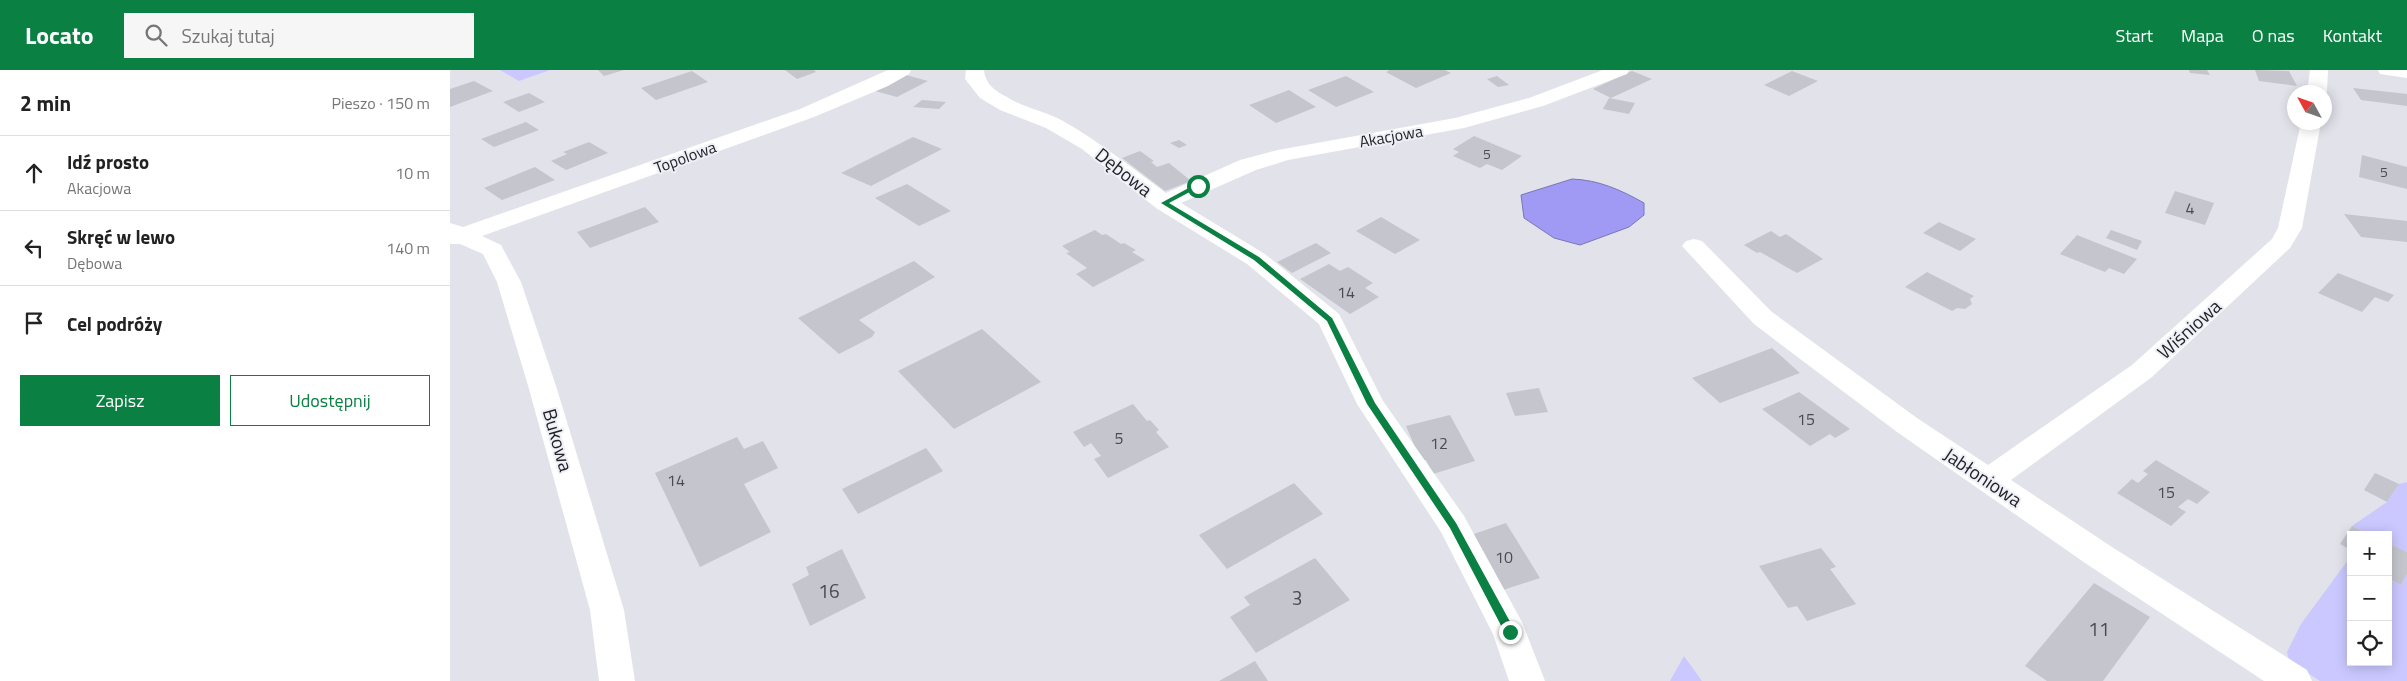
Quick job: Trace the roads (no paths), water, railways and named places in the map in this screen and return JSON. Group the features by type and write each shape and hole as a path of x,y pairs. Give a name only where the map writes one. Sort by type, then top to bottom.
{"street":[{"name":"Topolowa","path":"454,235 583,194 807,113 881,82 902,70"},
{"name":"Dębowa","path":"975,70 975,79 987,94 1007,106 1052,124 1089,145 1164,203 1256,258 1330,320 1371,404 1453,525 1510,632 1527,681"},
{"name":"Akacjowa","path":"1164,203 1231,172 1285,154 1457,124 1536,102 1620,70"},
{"path":"2318,85 2319,70"},
{"path":"2387,70 2407,72"},
{"name":"Wiśniowa","path":"1988,481 2142,371 2282,243 2290,228 2309,130"},
{"path":"454,235 493,250 512,230 526,220 583,194"},
{"name":"Jabłoniowa","path":"1694,246 1763,318 1907,425 2178,607 2294,681"},
{"name":"Bukowa","path":"493,250 509,282 543,389 602,591 607,610 617,681"}]}
